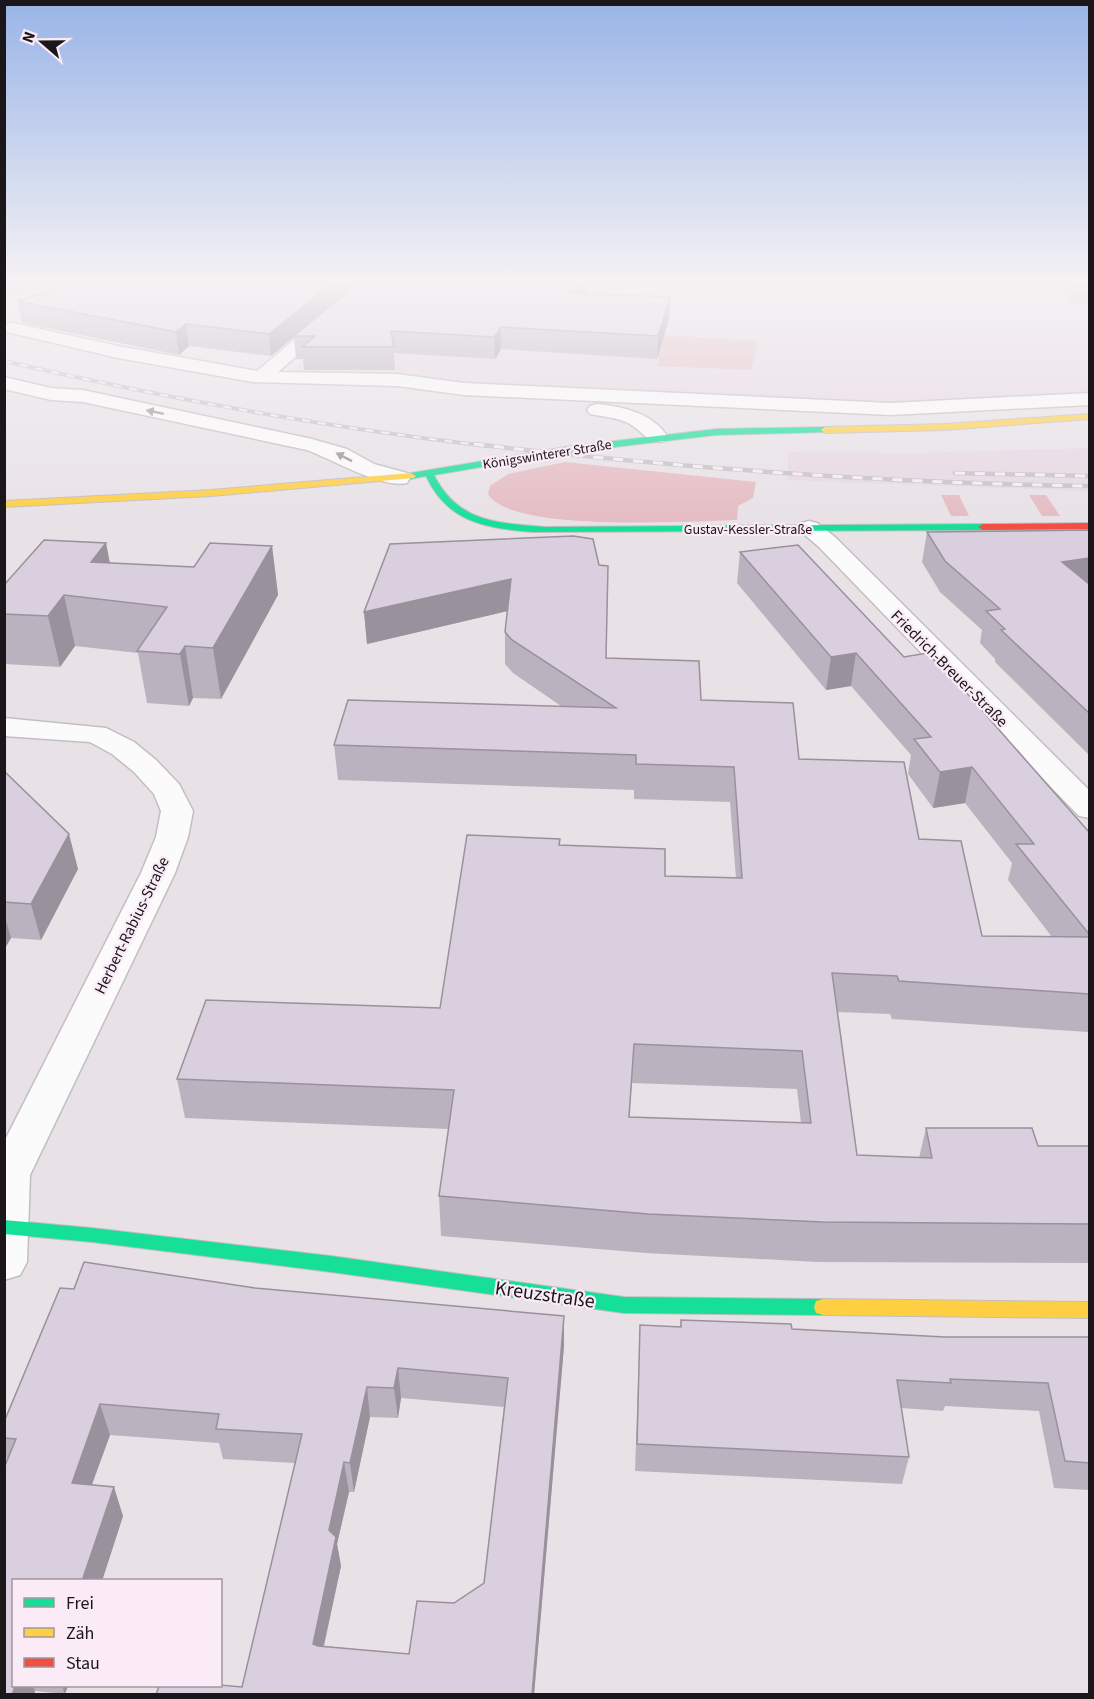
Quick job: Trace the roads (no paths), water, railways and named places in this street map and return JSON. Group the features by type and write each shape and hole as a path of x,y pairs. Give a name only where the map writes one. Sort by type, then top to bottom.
{"street":[{"path":"183,363 426,401 610,411 639,420 658,437"},
{"path":"261,377 277,363"},
{"path":"261,377 397,380 464,389 891,409 1089,399"},
{"path":"4,383 51,394 83,396 312,445 339,454 366,469 399,478"},
{"name":"Königswinterer Straße","path":"4,504 212,493 399,478 658,437 758,430 955,427 1089,416"},
{"name":"Gustav-Kessler-Straße","path":"429,473 443,500 456,509 473,517 546,530 1089,526"},
{"name":"Friedrich-Breuer-Straße","path":"810,528 827,542 1089,809"},
{"name":"Herbert-Rabius-Straße","path":"4,727 96,734 123,748 146,766 168,791 177,811 172,837 158,873 9,1175 5,1238"},
{"name":"Kreuzstraße","path":"5,1238 92,1234 331,1264 624,1305 1089,1310"}],"railway":[{"path":"15,363 244,410 365,430 487,446"},
{"path":"474,444 782,473 936,482 1090,486"},
{"path":"955,473 1090,476"}]}
